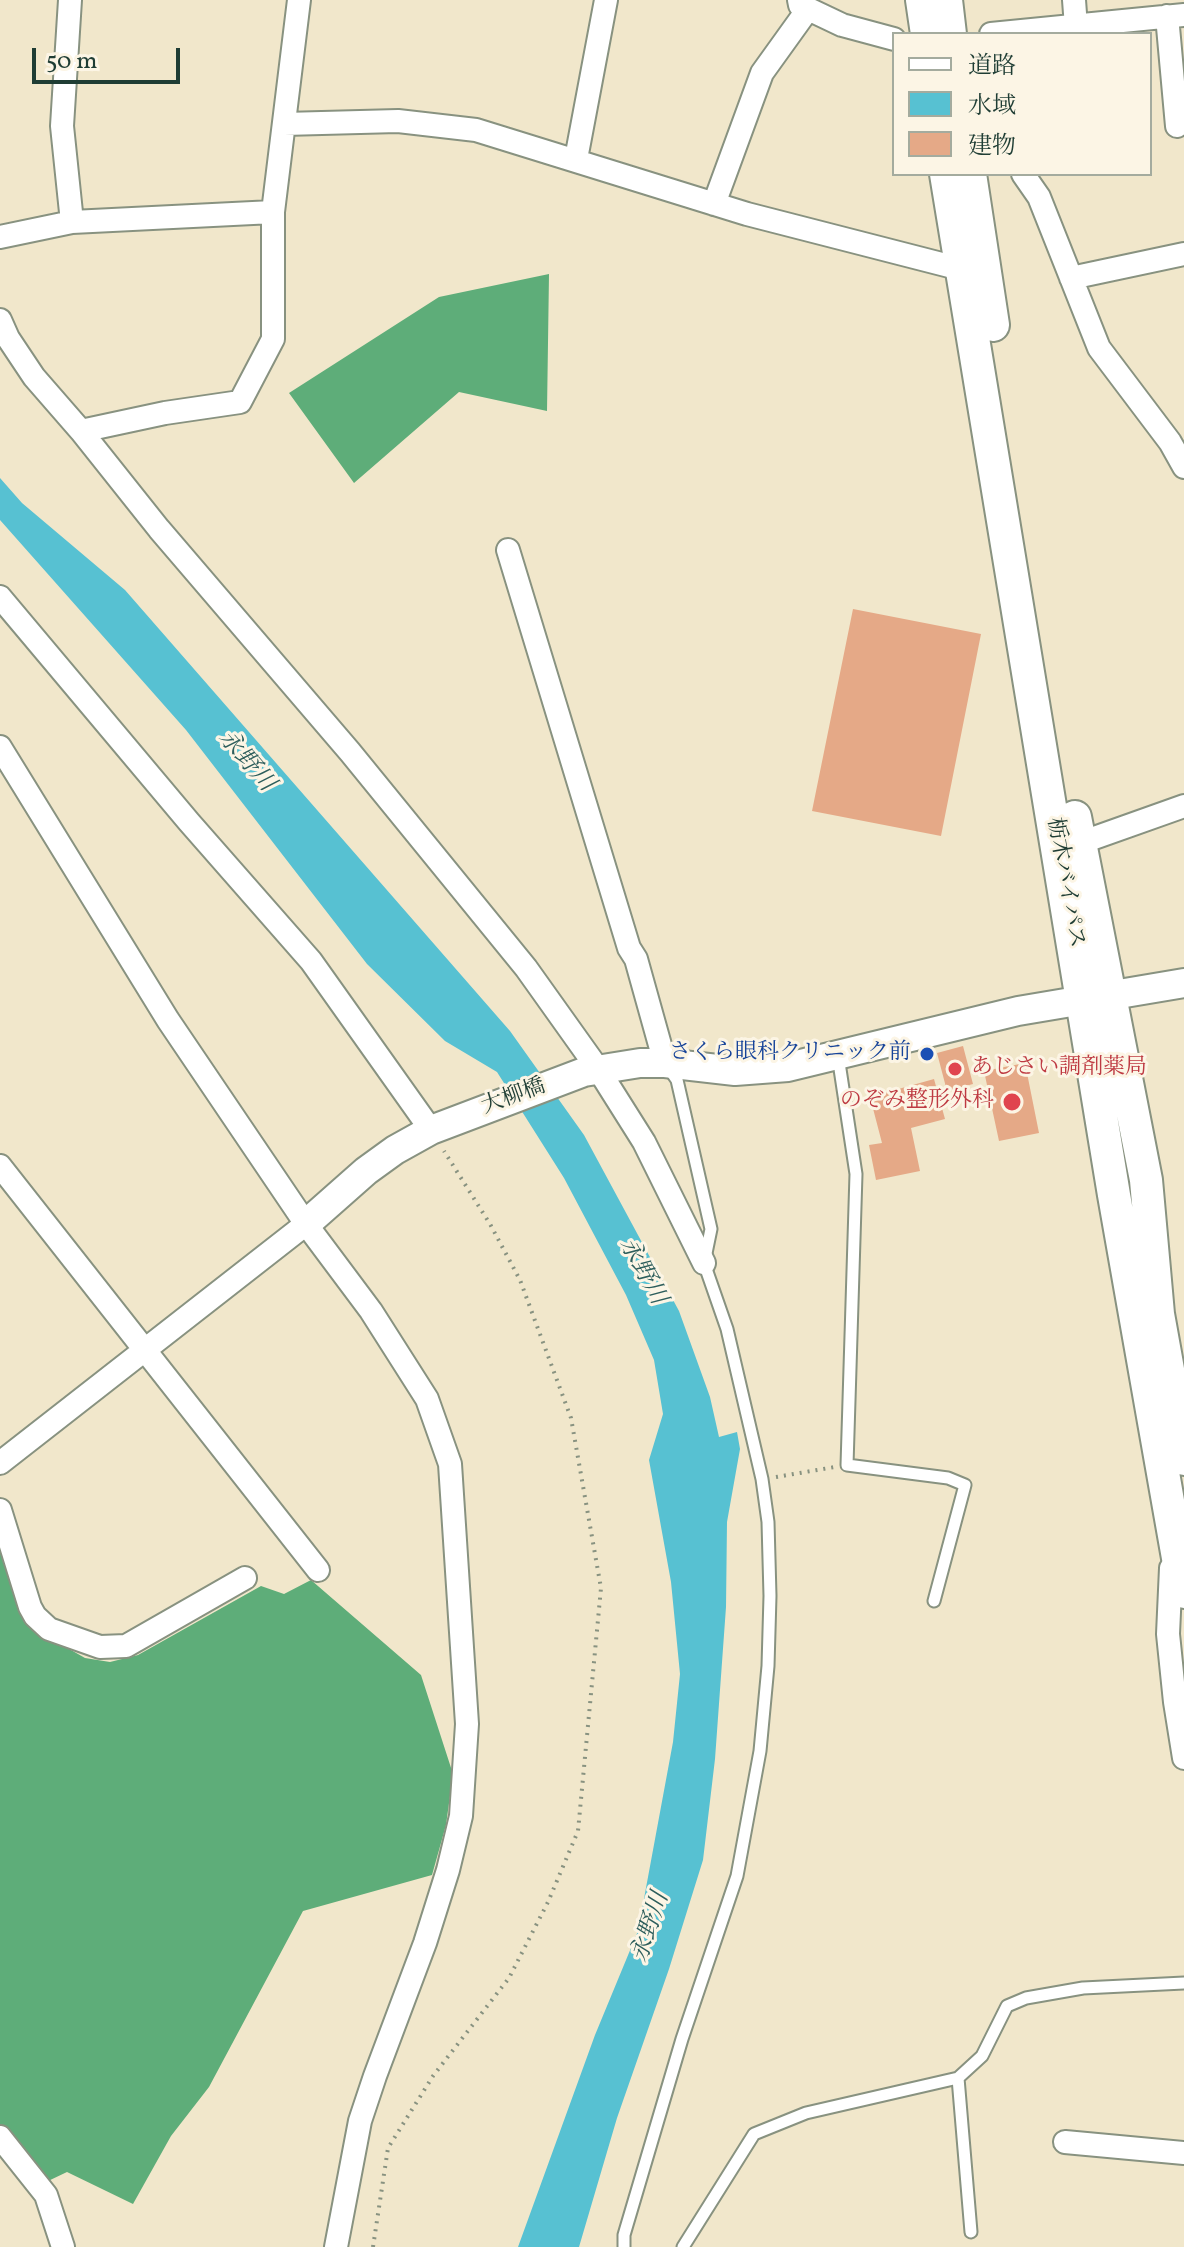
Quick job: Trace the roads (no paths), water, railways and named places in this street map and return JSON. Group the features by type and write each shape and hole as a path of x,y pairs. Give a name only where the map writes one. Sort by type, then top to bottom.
{"main road":[{"path":"922,0 927,32"},
{"path":"946,0 950,32"},
{"name":"栃木バイパス","path":"946,176 1097,997 1146,1180 1158,1314 1184,1459"},
{"name":"栃木バイパス","path":"970,176 1080,843 1114,1195 1184,1592"}],"street":[{"path":"70,0 62,126 72,222"},
{"path":"81,431 165,413 240,402 273,339 273,212 299,0"},
{"path":"576,159 606,0"},
{"path":"1074,0 1076,27"},
{"path":"714,204 762,73 804,4 842,25 892,38"},
{"path":"1015,32 1176,16 1177,126"},
{"path":"284,124 398,121 476,130 714,204 961,269"},
{"path":"1024,176 1039,197 1099,348 1156,422 1184,467"},
{"path":"0,237 72,222 273,212"},
{"path":"1071,278 1184,254"},
{"path":"0,320 34,377 159,529 267,652 526,968 591,1071 644,1142 704,1263"},
{"path":"508,550 629,948 636,959 665,1063"},
{"path":"0,597 189,822 311,961 437,1127"},
{"path":"0,747 168,1020 306,1224 371,1311 427,1399 450,1464 467,1724 461,1816 425,1943 360,2121 336,2247"},
{"path":"1080,843 1184,806"},
{"name":"大柳橋","path":"306,1224 366,1171 395,1150 437,1127 591,1071 640,1063 707,1069 788,1067 1018,1011 1184,983"},
{"path":"0,1166 318,1570"},
{"path":"0,1463 306,1224"},
{"path":"0,1510 35,1616 49,1629 100,1647 126,1646 245,1578"},
{"path":"1173,1526 1168,1634 1184,1758"},
{"path":"0,2137 46,2195 63,2247"},
{"path":"1065,2142 1184,2153"}],"lane":[{"path":"837,1055 856,1174 847,1465 948,1478 965,1485 934,1601"},
{"path":"624,2247 624,2235 682,2039 737,1876 752,1802 763,1722 770,1610 768,1522 762,1479 727,1329 704,1263 711,1229 677,1080 665,1063"},
{"path":"683,2247 754,2134 806,2113 958,2078 982,2056 1007,2006 1026,1998 1083,1988 1184,1983"},
{"path":"958,2078 971,2232"}],"water":[{"name":"永野川","path":"0,478 22,503 125,590 510,1031 584,1135 679,1311 710,1397 719,1437 737,1432 740,1449 727,1522 726,1607 715,1759 703,1860 617,2118 579,2247 518,2247 595,2035 638,1931 673,1742 680,1674 671,1582 649,1460 663,1414 654,1360 626,1295 564,1178 497,1072 445,1041 367,964 186,730 0,520"}],"place":[{"name":"さくら眼科クリニック前","path":"927,1054"},
{"name":"あじさい調剤薬局","path":"955,1069"},
{"name":"のぞみ整形外科","path":"1012,1102"}]}
